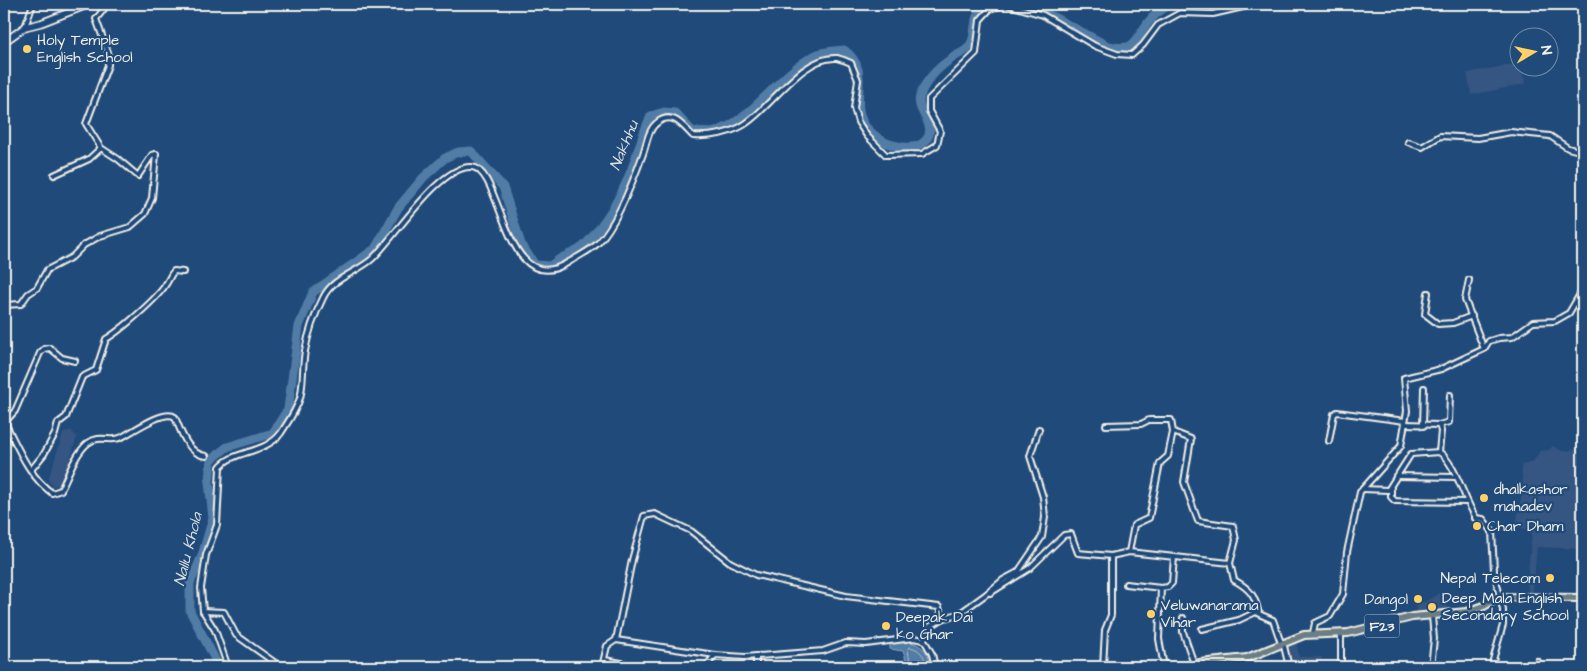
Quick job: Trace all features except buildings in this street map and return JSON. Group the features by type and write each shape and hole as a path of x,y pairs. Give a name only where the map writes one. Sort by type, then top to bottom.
{"main road":[{"path":"4,42 25,27 90,4"},
{"name":"F23","path":"1182,667 1247,658 1282,642 1313,633 1342,633 1371,629 1412,618 1467,612 1499,598 1583,598"}],"street":[{"path":"25,27 33,4"},
{"path":"4,304 21,304 36,288 47,270 72,257 84,245 100,236 130,227 145,214 152,198 156,154 152,155 138,176 118,158 101,148 85,121 108,65 108,52 96,19 104,10 103,4"},
{"path":"228,667 215,630 203,612 201,588 206,555 217,526 220,467 224,462 262,448 279,436 300,399 308,343 323,298 328,290 342,277 371,260 438,182 457,171 472,167 480,171 488,181 506,230 521,253 536,269 551,271 566,264 599,243 620,207 644,153 650,130 657,122 668,118 675,119 693,136 713,137 739,127 790,81 809,68 823,60 837,58 852,63 858,80 854,108 858,122 867,136 886,155 922,154 936,145 940,131 929,111 929,99 976,53 980,20 990,9 1006,4 1043,15 1095,46 1117,54 1132,55 1143,45 1158,26 1180,13 1213,14 1256,4"},
{"path":"1408,142 1422,147 1440,136 1478,138 1520,133 1550,136 1568,148 1583,152"},
{"path":"54,175 89,159 101,148"},
{"path":"31,470 48,447 58,423 66,417 82,377 96,370 106,339 116,334 151,301 166,284 174,270 183,272"},
{"path":"1468,280 1465,300 1484,349"},
{"path":"1313,633 1314,623 1330,616 1343,594 1347,552 1357,501 1363,488 1401,446 1405,423 1404,378 1416,374 1428,374 1484,349 1489,342 1499,338 1512,337 1533,322 1555,321 1569,313 1583,289"},
{"path":"1428,293 1425,314 1438,324 1453,323 1472,316"},
{"path":"75,361 62,358 50,348 44,348 40,353 15,411 4,421 31,470 43,487 52,493 57,493 61,490 82,450 88,443 102,437 119,439 132,430 171,414 189,446 200,455 206,456"},
{"path":"1423,426 1424,388"},
{"path":"1329,440 1334,414 1337,412 1423,426 1449,422 1450,395"},
{"path":"1106,424 1141,424 1149,420 1171,420 1173,432 1168,456 1160,463 1149,518 1134,525 1130,552"},
{"path":"1439,424 1441,431 1439,452"},
{"path":"985,595 1003,580 1018,572 1042,537 1045,517 1043,497 1030,456 1039,429"},
{"path":"1173,432 1191,439 1184,482 1198,521 1233,526 1236,540 1230,563 1234,580 1248,588 1259,614 1273,620 1289,667"},
{"path":"1466,502 1395,500 1392,497 1391,488 1396,476 1411,454 1439,452 1446,459 1475,518 1483,519 1492,531 1499,598 1503,610 1503,624 1491,667"},
{"path":"1396,476 1456,478"},
{"path":"1363,488 1391,488"},
{"path":"616,640 632,560 644,516 655,514 691,531 730,562 756,575 846,596 939,607 942,618"},
{"path":"924,640 929,627 942,618 960,612 1030,568 1064,535 1071,534 1078,553 1111,556 1130,552 1230,563"},
{"path":"1103,667 1105,630 1111,615 1111,556"},
{"path":"1126,584 1168,588 1172,584 1174,558"},
{"path":"1161,588 1159,639 1164,667"},
{"path":"1202,629 1240,620 1258,611"},
{"path":"203,612 224,612 236,635 281,667"},
{"path":"1431,667 1434,639 1432,616"},
{"path":"1184,618 1184,632 1194,664"},
{"path":"1342,633 1342,667"},
{"path":"602,667 607,646 616,640 715,655 756,656 823,651 846,643 866,644 914,638 924,640 932,654 934,667"},
{"path":"706,667 715,655"},
{"path":"756,656 756,667"},
{"path":"605,660 643,667"},
{"path":"1537,661 1543,667"}],"shaded area":[{"path":"1510,65 1510,78 1524,78 1526,84 1471,95 1467,73"},
{"path":"71,430 77,437 62,485 53,486 48,480 63,433"},
{"path":"1553,446 1562,451 1579,449 1583,462 1583,547 1580,549 1537,547 1533,592 1528,592 1527,581 1532,531 1517,527 1516,524 1523,487 1521,465 1533,462 1540,451 1548,450"},
{"name":"Deep Mala English Secondary School","path":"1447,592 1448,612 1417,614 1414,600 1425,602 1439,593"},
{"path":"1297,643 1299,657 1322,657 1323,667 1289,667 1288,647"}],"water":[{"path":"906,641 924,649 929,657 931,667 906,667 903,651 890,649 890,644"}],"waterway":[{"name":"Nakhhu","path":"219,667 190,611 190,583 202,556 213,518 209,482 211,460 227,447 273,433 288,409 299,326 313,292 375,249 398,208 423,178 445,158 458,152 471,151 503,187 521,244 535,265 551,266 559,259 582,248 606,219 627,181 651,116 664,112 675,113 692,131 715,132 741,118 801,64 821,53 844,50 852,58 857,66 859,75 858,103 860,113 864,124 876,137 887,144 900,147 914,147 922,144 927,139 929,133 928,122 919,101 922,90 937,71 971,44 977,16 984,4"},
{"name":"Nakhhu","path":"1029,4 1106,45 1117,47 1130,46 1135,42 1153,17 1170,4"}],"place":[{"name":"Holy Temple English School","path":"27,49"},
{"name":"dhalkashor mahadev","path":"1484,498"},
{"name":"Char Dham","path":"1477,526"},
{"name":"Nepal Telecom","path":"1550,578"},
{"name":"Dangol","path":"1418,599"},
{"name":"Deep Mala English Secondary School","path":"1432,607"},
{"name":"Veluwanarama Vihar","path":"1151,614"},
{"name":"Deepak Dai ko Ghar","path":"886,626"}],"water label":[{"name":"Nallu Khola","path":"187,549"}]}
